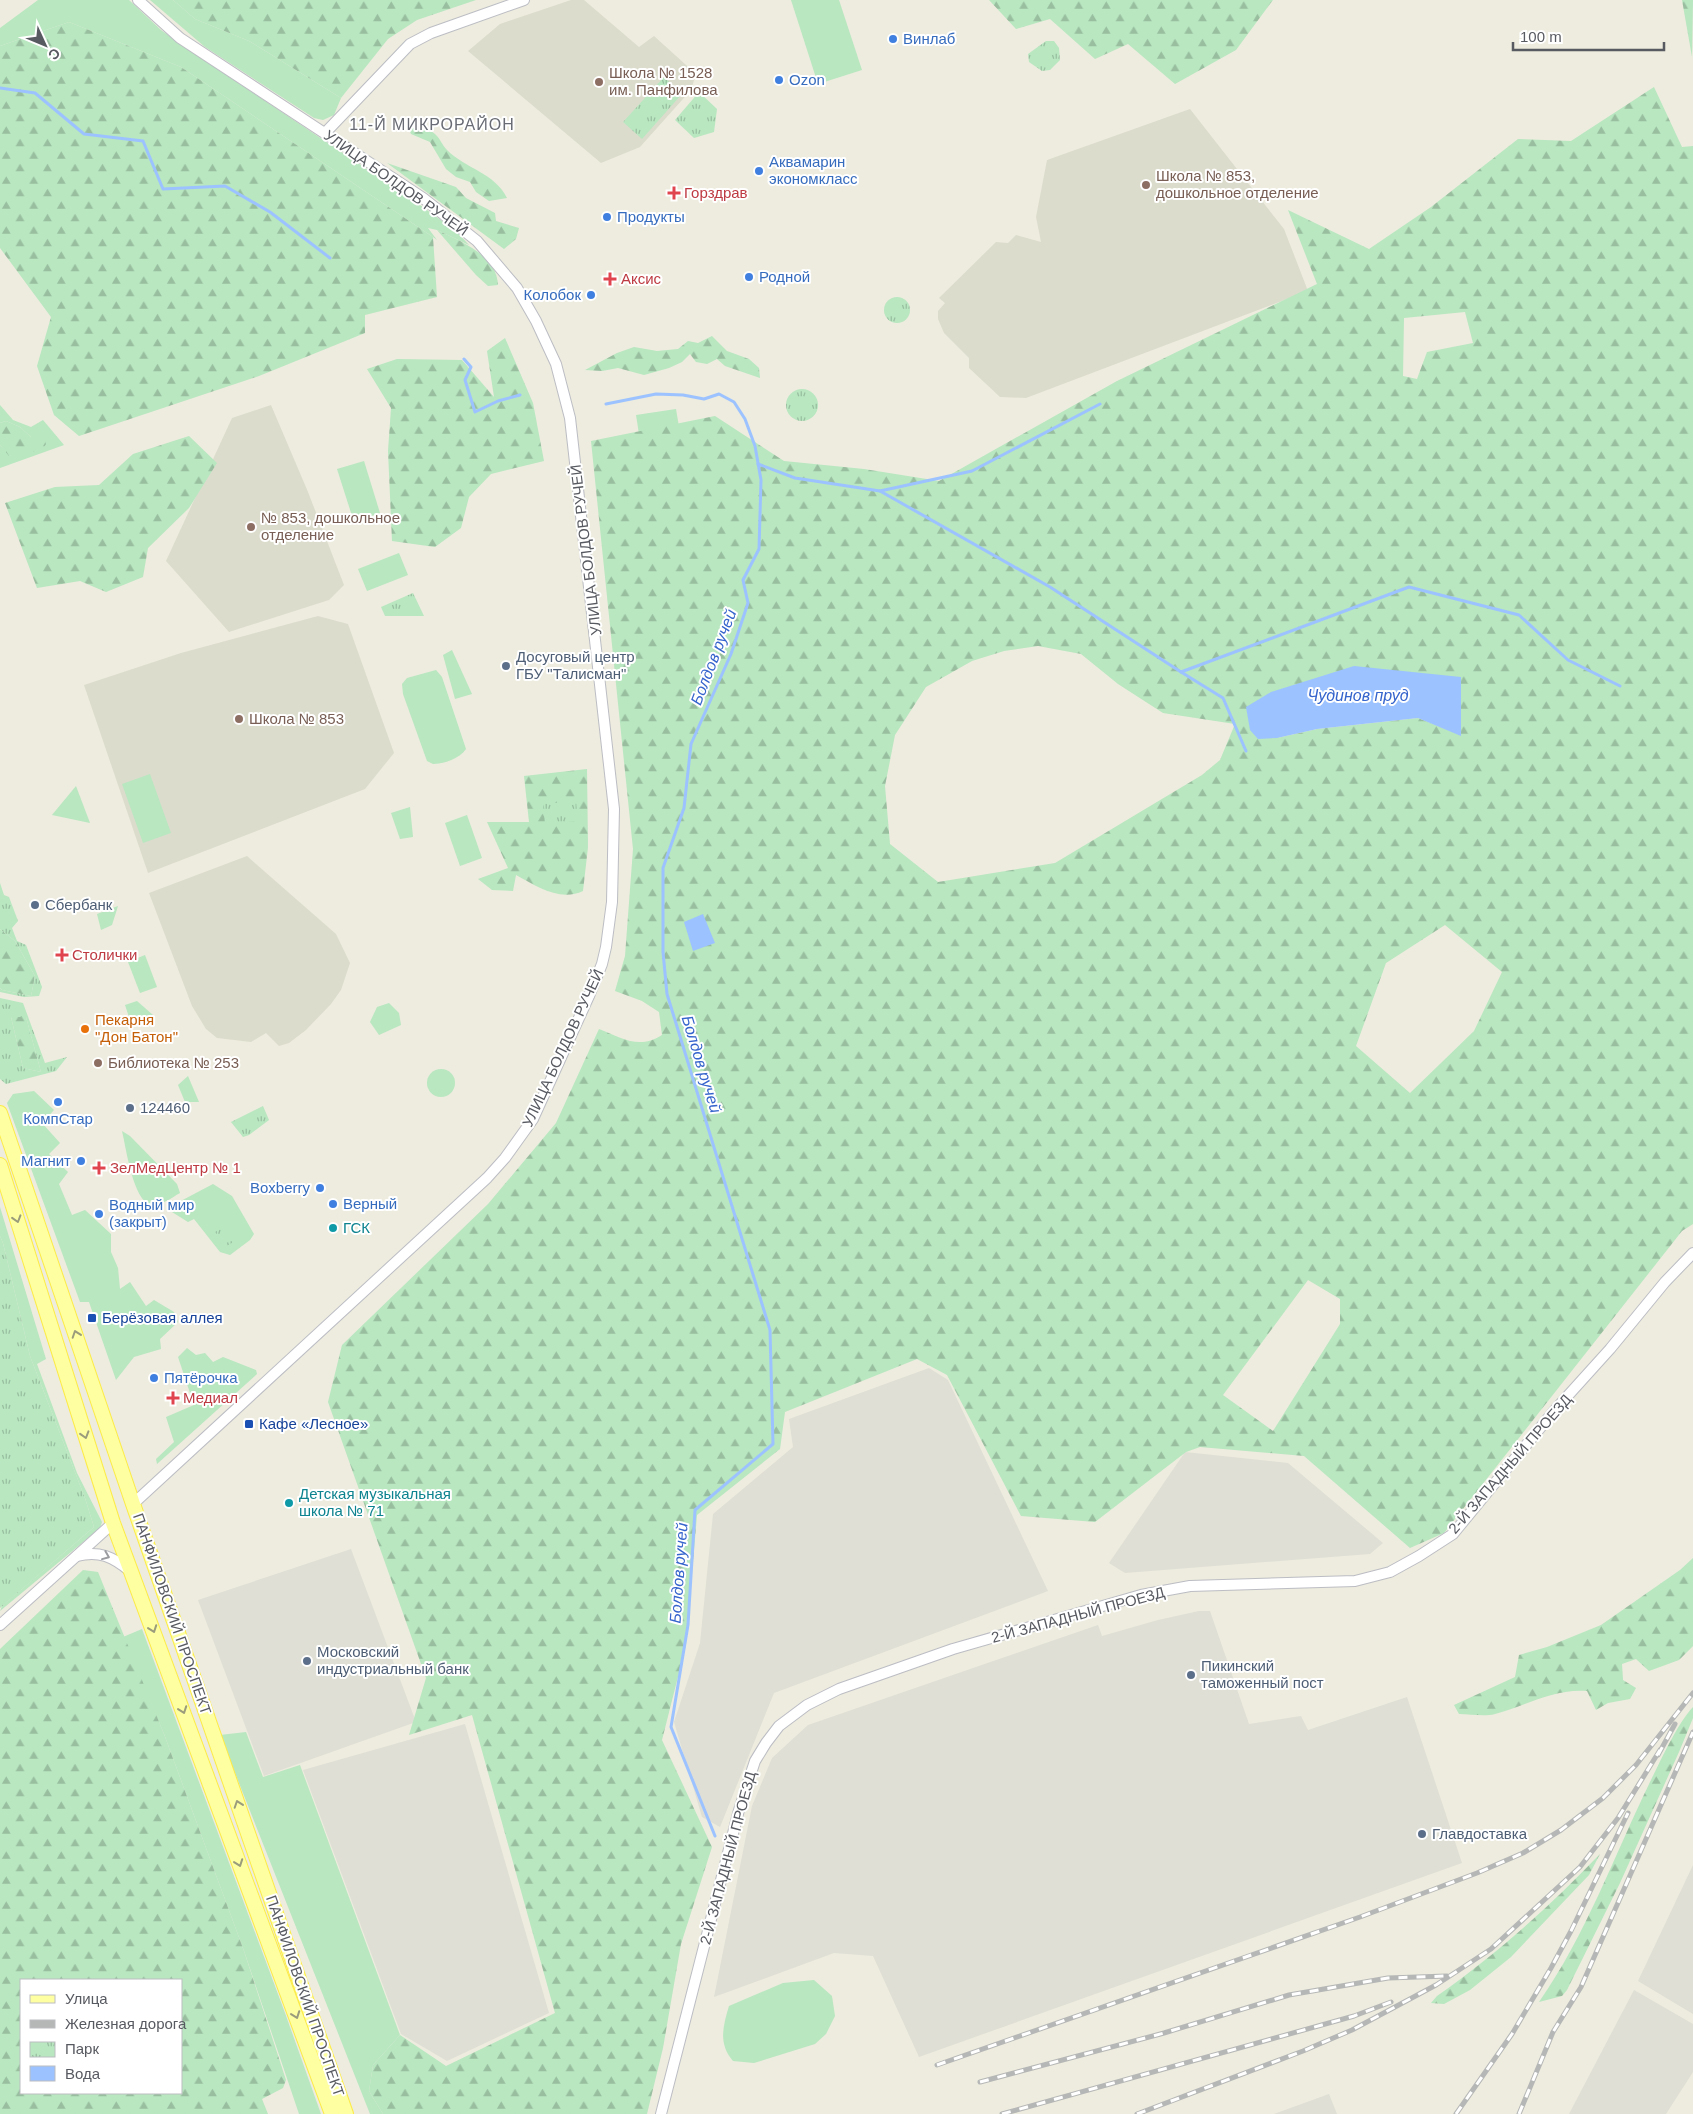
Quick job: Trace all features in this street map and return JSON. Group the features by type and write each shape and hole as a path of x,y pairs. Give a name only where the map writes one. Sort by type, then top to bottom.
{"main road":[{"name":"ПАНФИЛОВСКИЙ ПРОСПЕКТ","path":"0,1113 346,2114"},
{"name":"ПАНФИЛОВСКИЙ ПРОСПЕКТ","path":"0,1165 113,1523 332,2114"},
{"path":"113,1523 134,1504"}],"street":[{"name":"УЛИЦА БОЛДОВ РУЧЕЙ","path":"134,1504 415,1247 487,1178 505,1158 533,1119 602,964 609,926 614,809 574,450 565,394 556,364 523,298 484,248 452,219 180,38 138,0"},
{"path":"325,133 410,44 431,33 524,0"},
{"name":"2-Й ЗАПАДНЫЙ ПРОЕЗД","path":"661,2114 738,1810 755,1761 779,1726 806,1705 839,1689 953,1649 1111,1603 1190,1586 1354,1581 1390,1572 1453,1534 1554,1411 1610,1349 1665,1282 1693,1253"},
{"path":"0,1625 113,1523"},
{"path":"76,1556 87,1553 100,1554 115,1560 132,1573"}],"shaded area":[{"name":"Школа № 1528 им. Панфилова","path":"571,0 584,0 639,47 654,36 696,74 691,90 640,147 601,163 468,51 500,24"},
{"path":"1190,109 1284,229 1308,291 1026,398 1000,397 969,368 969,358 944,333 938,319 938,311 945,303 939,298 996,242 1008,243 1016,235 1041,242 1036,217 1047,160"},
{"name":"№ 853, дошкольное отделение","path":"271,405 308,492 344,585 329,600 229,632 166,561 232,418"},
{"name":"Школа № 853","path":"318,616 348,624 394,753 365,789 148,873 84,685 181,653"},
{"path":"247,856 336,934 350,963 341,990 331,1004 306,1030 289,1043 279,1046 266,1033 251,1042 217,1038 206,1029 192,1006 149,893"},
{"path":"929,1368 948,1380 1048,1591 774,1693 720,1827 702,1817 674,1722 700,1643 713,1514 793,1447 789,1419"},
{"path":"1185,1452 1288,1463 1383,1543 1370,1554 1125,1573 1109,1563"},
{"name":"Московский индустриальный банк","path":"351,1549 416,1722 264,1776 198,1600"},
{"path":"1199,1611 1210,1611 1249,1724 1301,1716 1308,1730 1407,1697 1462,1863 919,2057 873,1956 834,1953 714,1997 752,1806 772,1758 808,1725 1098,1625 1102,1636 1158,1620"},
{"path":"465,1724 549,2013 447,2061 401,2034 303,1770"},
{"path":"1693,1865 1693,2014 1638,1981"},
{"path":"1634,1990 1693,2024 1693,2072 1666,2114 1569,2114"},
{"path":"1329,2094 1337,2114 1274,2114"}],"green space":[{"path":"38,0 129,0 161,30 413,200 456,231 469,245 437,230 428,228 437,240 181,67 69,22 0,46 0,28"},
{"path":"150,0 173,0 195,19 249,41 341,98 334,115 323,120 314,118 205,47"},
{"path":"173,0 476,0 417,20 388,39 341,98 249,41 195,19"},
{"path":"791,0 839,0 862,70 818,84"},
{"path":"989,0 1273,0 1236,50 1175,84 1128,44 1095,59 1050,19 1016,29"},
{"path":"1682,0 1693,0 1692,57"},
{"path":"69,22 181,67 433,237 437,297 365,315 365,333 259,376 79,436 54,415 37,366 51,317 0,248 0,46"},
{"path":"1046,41 1054,41 1059,48 1060,60 1050,70 1042,71 1029,62 1028,54"},
{"path":"664,77 682,94 642,139 623,122"},
{"path":"1654,87 1682,147 1693,146 1693,1224 1682,1231 1444,1533 1410,1548 1304,1456 1200,1447 1186,1452 1095,1522 1021,1516 947,1375 917,1359 785,1412 780,1449 697,1515 686,1645 662,1740 712,1847 681,1944 663,2048 647,2114 383,2114 369,2091 373,2065 400,2035 446,2066 555,2013 472,1715 409,1735 426,1678 328,1402 342,1345 488,1204 556,1123 599,1029 623,1039 638,1042 646,1042 662,1035 659,1012 642,1001 615,991 625,956 633,849 591,441 715,416 784,461 864,469 939,481 1117,381 1317,284 1288,210 1369,249 1431,207 1518,139 1571,141","holes":["1465,312 1473,343 1427,352 1417,379 1403,376 1404,318","1038,646 1081,654 1118,684 1163,713 1235,724 1220,760 1202,775 1055,863 938,882 890,844 885,786 895,735 926,687 972,661 1004,651","1461,678 1461,735 1418,718 1317,729 1277,738","1445,925 1502,972 1474,1031 1410,1093 1356,1046 1386,963","1308,1280 1340,1299 1340,1324 1273,1431 1223,1395"]},
{"path":"699,92 717,109 714,132 694,138 675,120"},
{"path":"406,122 432,132 447,150 488,177 502,190 507,198 489,201 476,192 470,182 456,177 446,169 430,142 411,134"},
{"path":"387,163 456,187 466,198 495,213 496,221 519,228 516,239 504,249"},
{"path":"437,230 466,244 484,257 496,274 498,285 488,286"},
{"path":"897,297 906,301 910,310 906,319 897,323 888,319 884,310 888,301"},
{"path":"712,336 727,351 749,359 759,368 760,378 725,366 717,359 707,364 696,362 690,354 682,362 669,368 644,375 618,368 602,371 585,370 617,353 634,347 657,351 678,349 688,341 698,343"},
{"path":"505,338 533,403 544,461 491,474 469,497 461,528 435,547 392,541 388,451 391,408 367,369 397,359 462,360 494,397 487,351"},
{"path":"802,389 808,390 813,394 817,399 817,411 813,416 808,420 802,421 796,420 791,416 787,411 786,405 787,399 791,394 796,390"},
{"path":"0,405 13,420 31,427 43,420 64,445 0,468 0,445 10,456 31,437 20,427 6,421 0,423"},
{"path":"676,409 679,427 639,434 636,415"},
{"path":"6,421 20,427 31,437 43,436 46,444 42,450 9,456 0,445 0,423"},
{"path":"189,436 217,463 189,508 148,548 143,577 106,592 80,581 37,588 5,503 55,487 99,485 133,454"},
{"path":"364,461 380,513 354,522 337,469"},
{"path":"399,553 408,575 367,591 358,569"},
{"path":"413,593 424,616 385,616 381,607"},
{"path":"452,650 472,694 455,699 443,655"},
{"path":"436,670 442,677 466,749 451,760 433,764 427,761 403,694 402,684 407,678"},
{"path":"587,769 588,847 583,891 566,895 557,894 540,888 516,875 513,891 492,890 478,879 508,868 487,822 529,822 524,776"},
{"path":"150,774 171,833 143,843 122,784"},
{"path":"76,786 90,823 52,815"},
{"path":"576,801 578,821 545,824 543,804"},
{"path":"410,807 413,837 400,839 391,813"},
{"path":"467,815 482,858 460,866 445,823"},
{"path":"0,883 4,895 9,897 18,921 12,928 17,941 26,945 42,987 39,996 24,997 0,992 0,988 31,996 35,976 15,941 0,929"},
{"path":"118,906 112,925 101,930 97,914"},
{"path":"0,929 15,941 35,976 31,996 0,988"},
{"path":"145,955 157,987 140,993 128,962"},
{"path":"0,998 23,1003 45,1063 67,1057 56,1071 6,1084 0,1079","holes":["11,1017 26,1017 41,1072 23,1068"]},
{"path":"137,1001 153,1015 131,1023 125,1005"},
{"path":"389,1003 399,1013 401,1025 379,1035 370,1022 377,1007"},
{"path":"11,1017 26,1017 41,1072 23,1068"},
{"path":"441,1069 451,1073 455,1083 451,1093 441,1097 431,1093 427,1083 431,1073"},
{"path":"188,1076 199,1102 185,1102 178,1085"},
{"path":"34,1091 54,1110 42,1123 60,1143 49,1154 68,1172 59,1184 72,1215 85,1210 111,1234 111,1252 118,1268 120,1289 130,1282 146,1306 154,1300 174,1312 178,1322 160,1339 161,1349 134,1357 116,1380 89,1302 80,1302 7,1103 13,1094"},
{"path":"263,1106 269,1120 249,1135 243,1137 231,1122"},
{"path":"122,1131 130,1136 177,1184 180,1193 158,1204 151,1205 145,1201 139,1194 131,1172"},
{"path":"213,1184 232,1196 254,1234 250,1240 230,1255 220,1252 194,1219 188,1222 172,1212 177,1203"},
{"path":"0,1207 46,1359 37,1364 77,1473 102,1522 100,1528 0,1611 2,1606 94,1527 85,1498 30,1356 0,1236"},
{"path":"229,1224 240,1238 225,1247 215,1232"},
{"path":"0,1236 30,1356 85,1498 94,1527 0,1608"},
{"path":"187,1348 196,1355 205,1353 213,1362 223,1357 256,1370 257,1374 157,1464 156,1459 174,1442 166,1417 194,1405 178,1357"},
{"path":"1693,1558 1693,1646 1679,1660 1649,1671 1636,1659 1622,1664 1623,1680 1636,1688 1630,1699 1608,1703 1596,1710 1587,1691 1563,1692 1491,1715 1459,1714 1454,1705 1515,1677 1519,1655 1547,1647 1601,1625 1680,1570"},
{"path":"83,1570 98,1572 164,1734 244,1951 286,2080 283,2088 262,2099 268,2114 0,2114 0,1649"},
{"path":"142,1629 321,2114 299,2114 244,1951 164,1734 123,1637"},
{"path":"1693,1707 1693,1718 1679,1752 1620,1883 1567,1990 1562,1996 1539,2002 1571,1950 1599,1895 1664,1753 1675,1732"},
{"path":"246,1732 263,1777 300,1765 400,2035 373,2065 369,2091 383,2114 370,2114 220,1735"},
{"path":"1600,1854 1589,1875 1511,1957 1470,1990 1444,2004 1431,2003 1437,1996 1481,1964 1522,1929"},
{"path":"814,1980 832,1996 835,2016 826,2034 815,2044 754,2063 733,2061 725,2048 723,2035 729,2006 783,1983"}],"water":[{"name":"Чудинов пруд","path":"1354,666 1461,677 1461,736 1418,718 1317,729 1277,738 1258,739 1250,730 1246,707 1271,692"},
{"path":"703,914 715,943 693,951 684,922"}],"waterway":[{"path":"0,88 35,93 84,134 143,141 163,189 225,186 270,212 330,258"},
{"name":"Болдов ручей","path":"464,359 471,367 465,380 475,412 498,401 520,395"},
{"name":"Болдов ручей","path":"606,404 656,394 683,395 704,399 719,394 734,402 745,419 755,446 761,480 759,549 743,580 748,603 731,654 691,744 684,808 663,868 663,952 667,994 770,1330 773,1444 695,1510 688,1625 671,1727 715,1836"},
{"path":"758,464 795,478 880,491 972,471 1100,404"},
{"path":"880,491 1050,587 1181,672 1409,587 1519,615 1568,660 1620,686"},
{"path":"1181,672 1223,698 1246,751"}],"railway":[{"path":"937,2065 1360,1917 1477,1873 1523,1853 1561,1830 1603,1798 1636,1765 1693,1693"},
{"path":"1658,1755 1675,1724"},
{"path":"1519,2114 1553,2032 1581,1987 1693,1732"},
{"path":"1137,2114 1303,2051 1352,2030 1436,1985 1491,1949 1580,1867 1618,1818 1660,1750"},
{"path":"1456,2114 1512,2034 1551,1968 1628,1813"},
{"path":"980,2082 1164,2033 1289,1995 1388,1978 1447,1976"},
{"path":"1002,2114 1354,2016 1391,2002"}],"place":[{"name":"Винлаб","path":"893,39"},
{"name":"Ozon","path":"779,80"},
{"name":"Школа № 1528 им. Панфилова","path":"599,82"},
{"name":"Аквамарин экономкласс","path":"759,171"},
{"name":"Школа № 853, дошкольное отделение","path":"1146,185"},
{"name":"Горздрав","path":"674,193"},
{"name":"Продукты","path":"607,217"},
{"name":"Родной","path":"749,277"},
{"name":"Аксис","path":"610,279"},
{"name":"Колобок","path":"591,295"},
{"name":"№ 853, дошкольное отделение","path":"251,527"},
{"name":"Досуговый центр ГБУ \"Талисман\"","path":"506,666"},
{"name":"Школа № 853","path":"239,719"},
{"name":"Сбербанк","path":"35,905"},
{"name":"Столички","path":"62,955"},
{"name":"Пекарня \"Дон Батон\"","path":"85,1029"},
{"name":"Библиотека № 253","path":"98,1063"},
{"name":"КомпСтар","path":"58,1102"},
{"name":"124460","path":"130,1108"},
{"name":"Магнит","path":"81,1161"},
{"name":"ЗелМедЦентр № 1","path":"99,1168"},
{"name":"Boxberry","path":"320,1188"},
{"name":"Верный","path":"333,1204"},
{"name":"Водный мир (закрыт)","path":"99,1214"},
{"name":"ГСК","path":"333,1228"},
{"name":"Берёзовая аллея","path":"92,1318"},
{"name":"Пятёрочка","path":"154,1378"},
{"name":"Медиал","path":"173,1398"},
{"name":"Кафе «Лесное»","path":"249,1424"},
{"name":"Детская музыкальная школа № 71","path":"289,1503"},
{"name":"Московский индустриальный банк","path":"307,1661"},
{"name":"Пикинский таможенный пост","path":"1191,1675"},
{"name":"Главдоставка","path":"1422,1834"}],"district":[{"name":"11-Й МИКРОРАЙОН","path":"432,124"}]}
